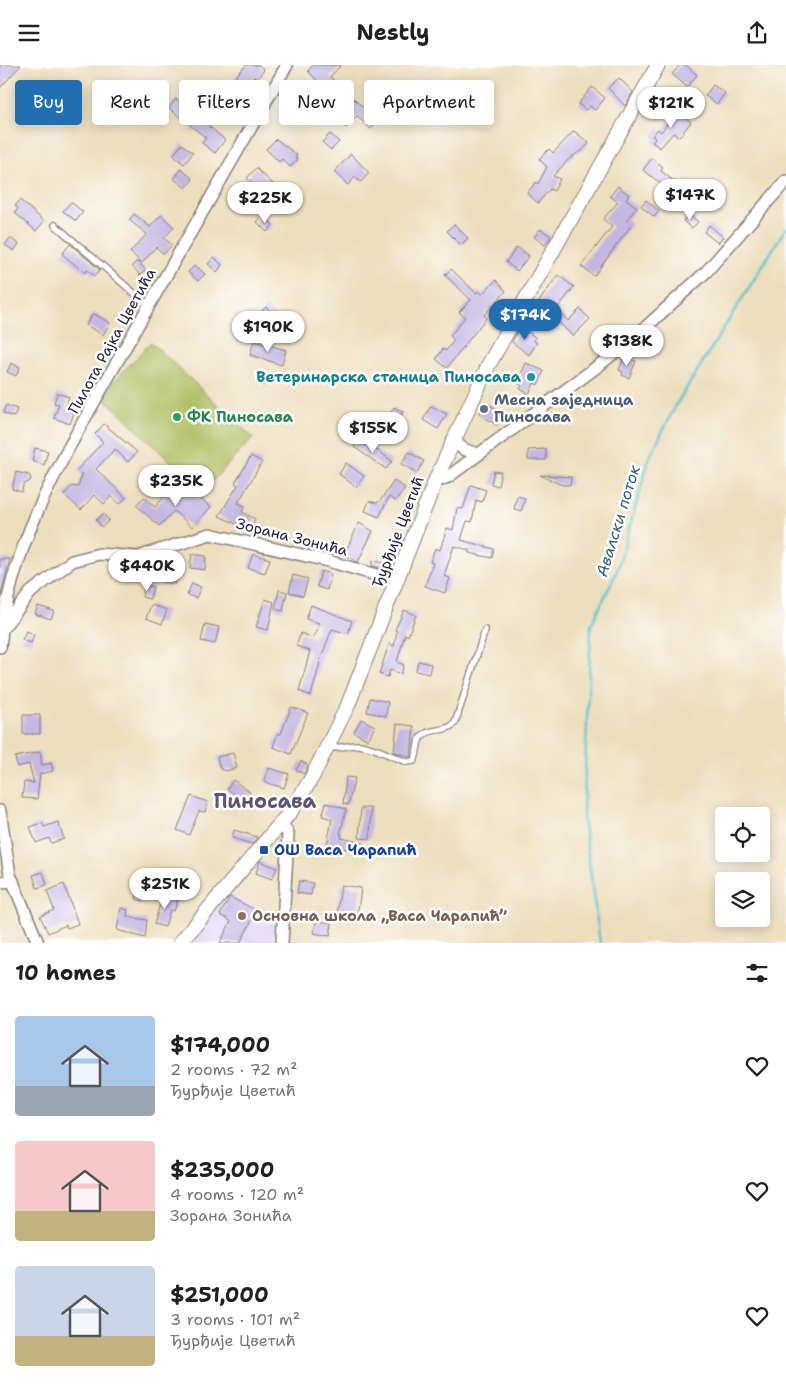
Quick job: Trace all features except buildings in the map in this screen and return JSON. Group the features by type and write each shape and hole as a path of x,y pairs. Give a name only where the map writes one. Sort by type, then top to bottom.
{"street":[{"name":"Пилота Рајка Цветића","path":"0,647 9,592 21,553 46,491 148,305 287,65"},
{"name":"Ђурђије Цветић","path":"180,943 282,822 303,793 366,661 436,479 489,364 658,65"},
{"path":"436,479 444,479 598,366 647,326 706,272 786,181"},
{"path":"454,440 463,449 478,454"},
{"name":"Зорана Зонића","path":"2,629 31,592 57,571 85,557 99,554 138,557 210,534 328,561 397,581"},
{"path":"9,592 31,592"},
{"path":"0,811 13,881 38,943"},
{"path":"282,822 288,834 282,943"},
{"path":"0,882 13,881"}],"lane":[{"path":"55,225 148,305"},
{"path":"327,746 335,749 353,745 365,746 407,762 414,761 419,740 423,735 445,730 455,723 485,630"}],"shaded area":[{"name":"Основна школа „Васа Чарапић”","path":"229,892 274,918 274,943 192,943"}],"green space":[{"name":"ФК Пиносава","path":"151,342 253,438 202,492 101,395"}],"waterway":[{"name":"Авалски поток","path":"600,943 583,818 591,625 617,571 650,456 676,405 786,228"}],"place":[{"name":"Ветеринарска станица Пиносава","path":"531,377"},
{"name":"Месна заједница Пиносава","path":"484,409"},
{"name":"ФК Пиносава","path":"177,417"},
{"name":"ОШ Васа Чарапић","path":"264,850"},
{"name":"Основна школа „Васа Чарапић”","path":"242,916"}],"district":[{"name":"Пиносава","path":"265,801"}]}
